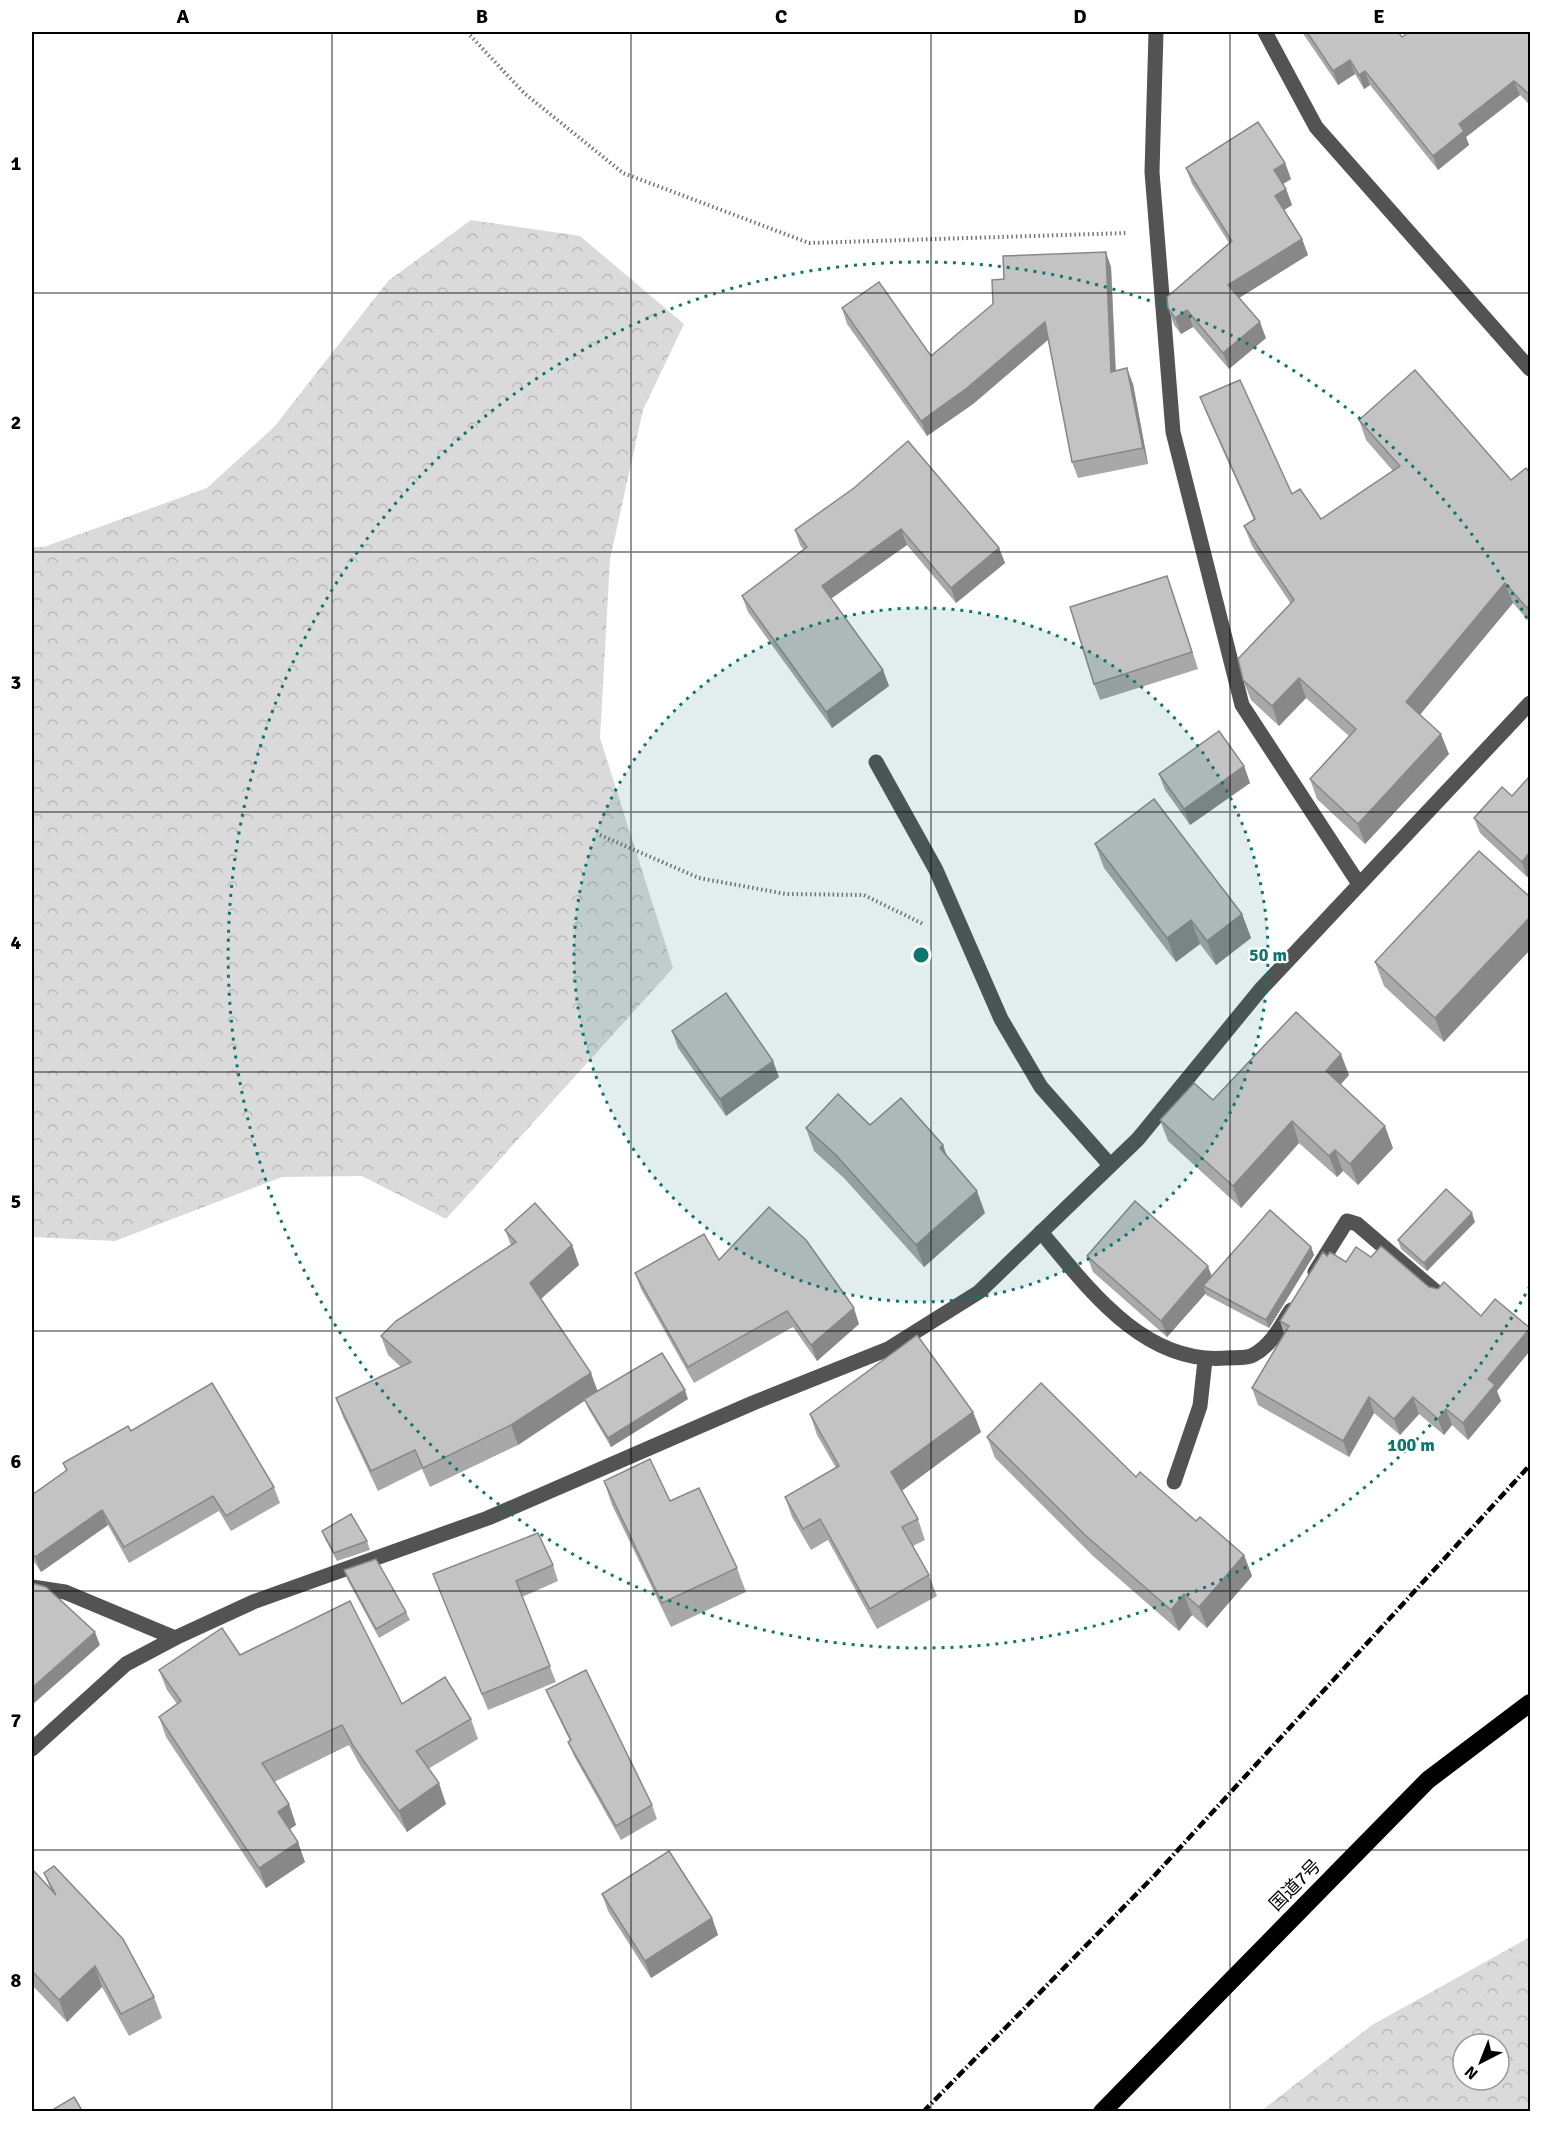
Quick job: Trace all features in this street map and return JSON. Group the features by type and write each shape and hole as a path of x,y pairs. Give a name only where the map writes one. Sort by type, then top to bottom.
{"highway":[{"name":"国道7号","path":"1102,2112 1428,1780 1530,1703"}],"street":[{"path":"1156,32 1152,172 1173,432 1242,705 1359,884"},
{"path":"1265,32 1316,127 1530,369"},
{"path":"32,1749 126,1664 175,1638 253,1602 488,1518 753,1403 888,1349 979,1292 1138,1139 1261,989 1530,703"},
{"path":"876,762 936,870 1001,1019 1041,1087 1110,1166"},
{"path":"1041,1232 1096,1297 1130,1327 1165,1347 1205,1360 1252,1356 1274,1338 1347,1221 1357,1224 1442,1296"},
{"path":"1174,1482 1200,1406 1205,1360"},
{"path":"32,1587 65,1592 175,1638"}],"path":[{"path":"467,32 524,93 622,173 809,243 1157,232"},
{"path":"600,835 699,878 786,894 864,895 970,946"}],"green space":[{"path":"471,220 580,236 684,324 643,410 610,559 600,738 673,968 446,1219 362,1176 282,1177 115,1241 32,1237 32,547 44,547 207,488 275,426 388,281"},
{"path":"1530,1937 1530,2111 1261,2111 1372,2025"}],"building":[{"path":"1307,32 1398,32 1402,37 1409,32 1530,32 1530,95 1514,81 1459,124 1464,131 1433,156 1365,71 1359,75 1350,60 1333,71"},
{"path":"1258,122 1285,163 1274,170 1286,189 1275,196 1302,239 1228,285 1260,322 1223,353 1187,310 1175,318 1168,308 1167,297 1232,241 1186,168"},
{"path":"1106,252 1111,372 1127,368 1143,448 1072,462 1045,322 967,388 921,421 842,308 879,282 931,356 993,304 992,280 1004,279 1003,256"},
{"path":"1415,370 1511,480 1526,468 1530,473 1530,605 1527,608 1505,583 1406,702 1441,734 1358,824 1310,779 1356,729 1299,678 1272,706 1243,680 1238,659 1294,600 1244,526 1255,519 1200,397 1240,380 1292,494 1300,489 1321,519 1400,466 1359,420"},
{"path":"908,441 999,548 951,588 901,529 822,586 883,670 826,712 742,596 807,547 795,530 854,488"},
{"path":"1167,576 1192,652 1094,684 1070,607"},
{"path":"1219,731 1244,766 1184,809 1159,774"},
{"path":"1530,776 1530,852 1522,862 1474,818 1502,787 1512,796"},
{"path":"1154,799 1242,914 1207,941 1191,920 1167,938 1095,844"},
{"path":"1479,851 1530,897 1530,917 1435,1018 1375,962"},
{"path":"726,993 773,1061 720,1099 672,1031"},
{"path":"1296,1012 1341,1054 1326,1071 1385,1126 1350,1164 1335,1150 1329,1156 1292,1121 1233,1186 1160,1120 1194,1083 1213,1100"},
{"path":"838,1094 870,1125 901,1098 943,1145 940,1148 977,1191 916,1245 836,1155 806,1128"},
{"path":"1446,1189 1472,1213 1424,1263 1398,1240"},
{"path":"1135,1201 1208,1266 1161,1321 1087,1256"},
{"path":"535,1203 572,1245 530,1283 591,1373 511,1425 423,1468 415,1450 371,1471 336,1398 411,1362 381,1336 396,1321 516,1242 505,1230"},
{"path":"769,1207 806,1240 854,1308 811,1345 787,1311 688,1367 635,1273 704,1234 719,1260"},
{"path":"1270,1210 1311,1247 1266,1320 1203,1286"},
{"path":"1381,1246 1429,1287 1438,1289 1444,1282 1481,1316 1495,1299 1530,1328 1488,1379 1495,1385 1463,1423 1446,1409 1438,1419 1413,1397 1394,1419 1369,1397 1343,1441 1252,1388 1289,1326 1280,1321 1323,1252 1327,1256 1330,1252 1346,1262 1356,1247 1371,1257"},
{"path":"917,1335 973,1412 891,1472 918,1519 902,1527 929,1575 870,1609 820,1519 803,1529 785,1497 839,1466 810,1414"},
{"path":"662,1353 685,1390 608,1438 584,1399"},
{"path":"212,1383 274,1487 226,1516 213,1496 124,1547 102,1510 35,1557 32,1552 32,1495 67,1470 63,1463 128,1426 131,1431"},
{"path":"1041,1383 1136,1477 1140,1472 1196,1521 1200,1517 1244,1555 1199,1607 1184,1594 1171,1610 1085,1535 987,1437"},
{"path":"650,1459 670,1501 699,1488 737,1568 662,1603 604,1481"},
{"path":"351,1514 367,1541 334,1553 322,1531"},
{"path":"538,1533 553,1565 516,1581 550,1666 482,1694 433,1574"},
{"path":"376,1559 406,1612 376,1629 344,1570"},
{"path":"32,1583 46,1587 95,1632 32,1688"},
{"path":"350,1601 402,1704 445,1677 471,1719 416,1751 439,1783 399,1811 354,1747 342,1725 262,1763 289,1804 278,1812 298,1842 259,1868 159,1717 181,1701 159,1670 222,1628 240,1655"},
{"path":"586,1670 652,1805 616,1826 568,1742 571,1740 546,1690"},
{"path":"669,1851 712,1918 645,1961 602,1894"},
{"path":"54,1866 123,1939 154,1997 121,2014 95,1966 59,2000 32,1971 32,1869 56,1895 44,1873"},
{"path":"74,2097 83,2112 49,2112"}],"railway":[{"path":"923,2112 1155,1875 1530,1465"}]}
